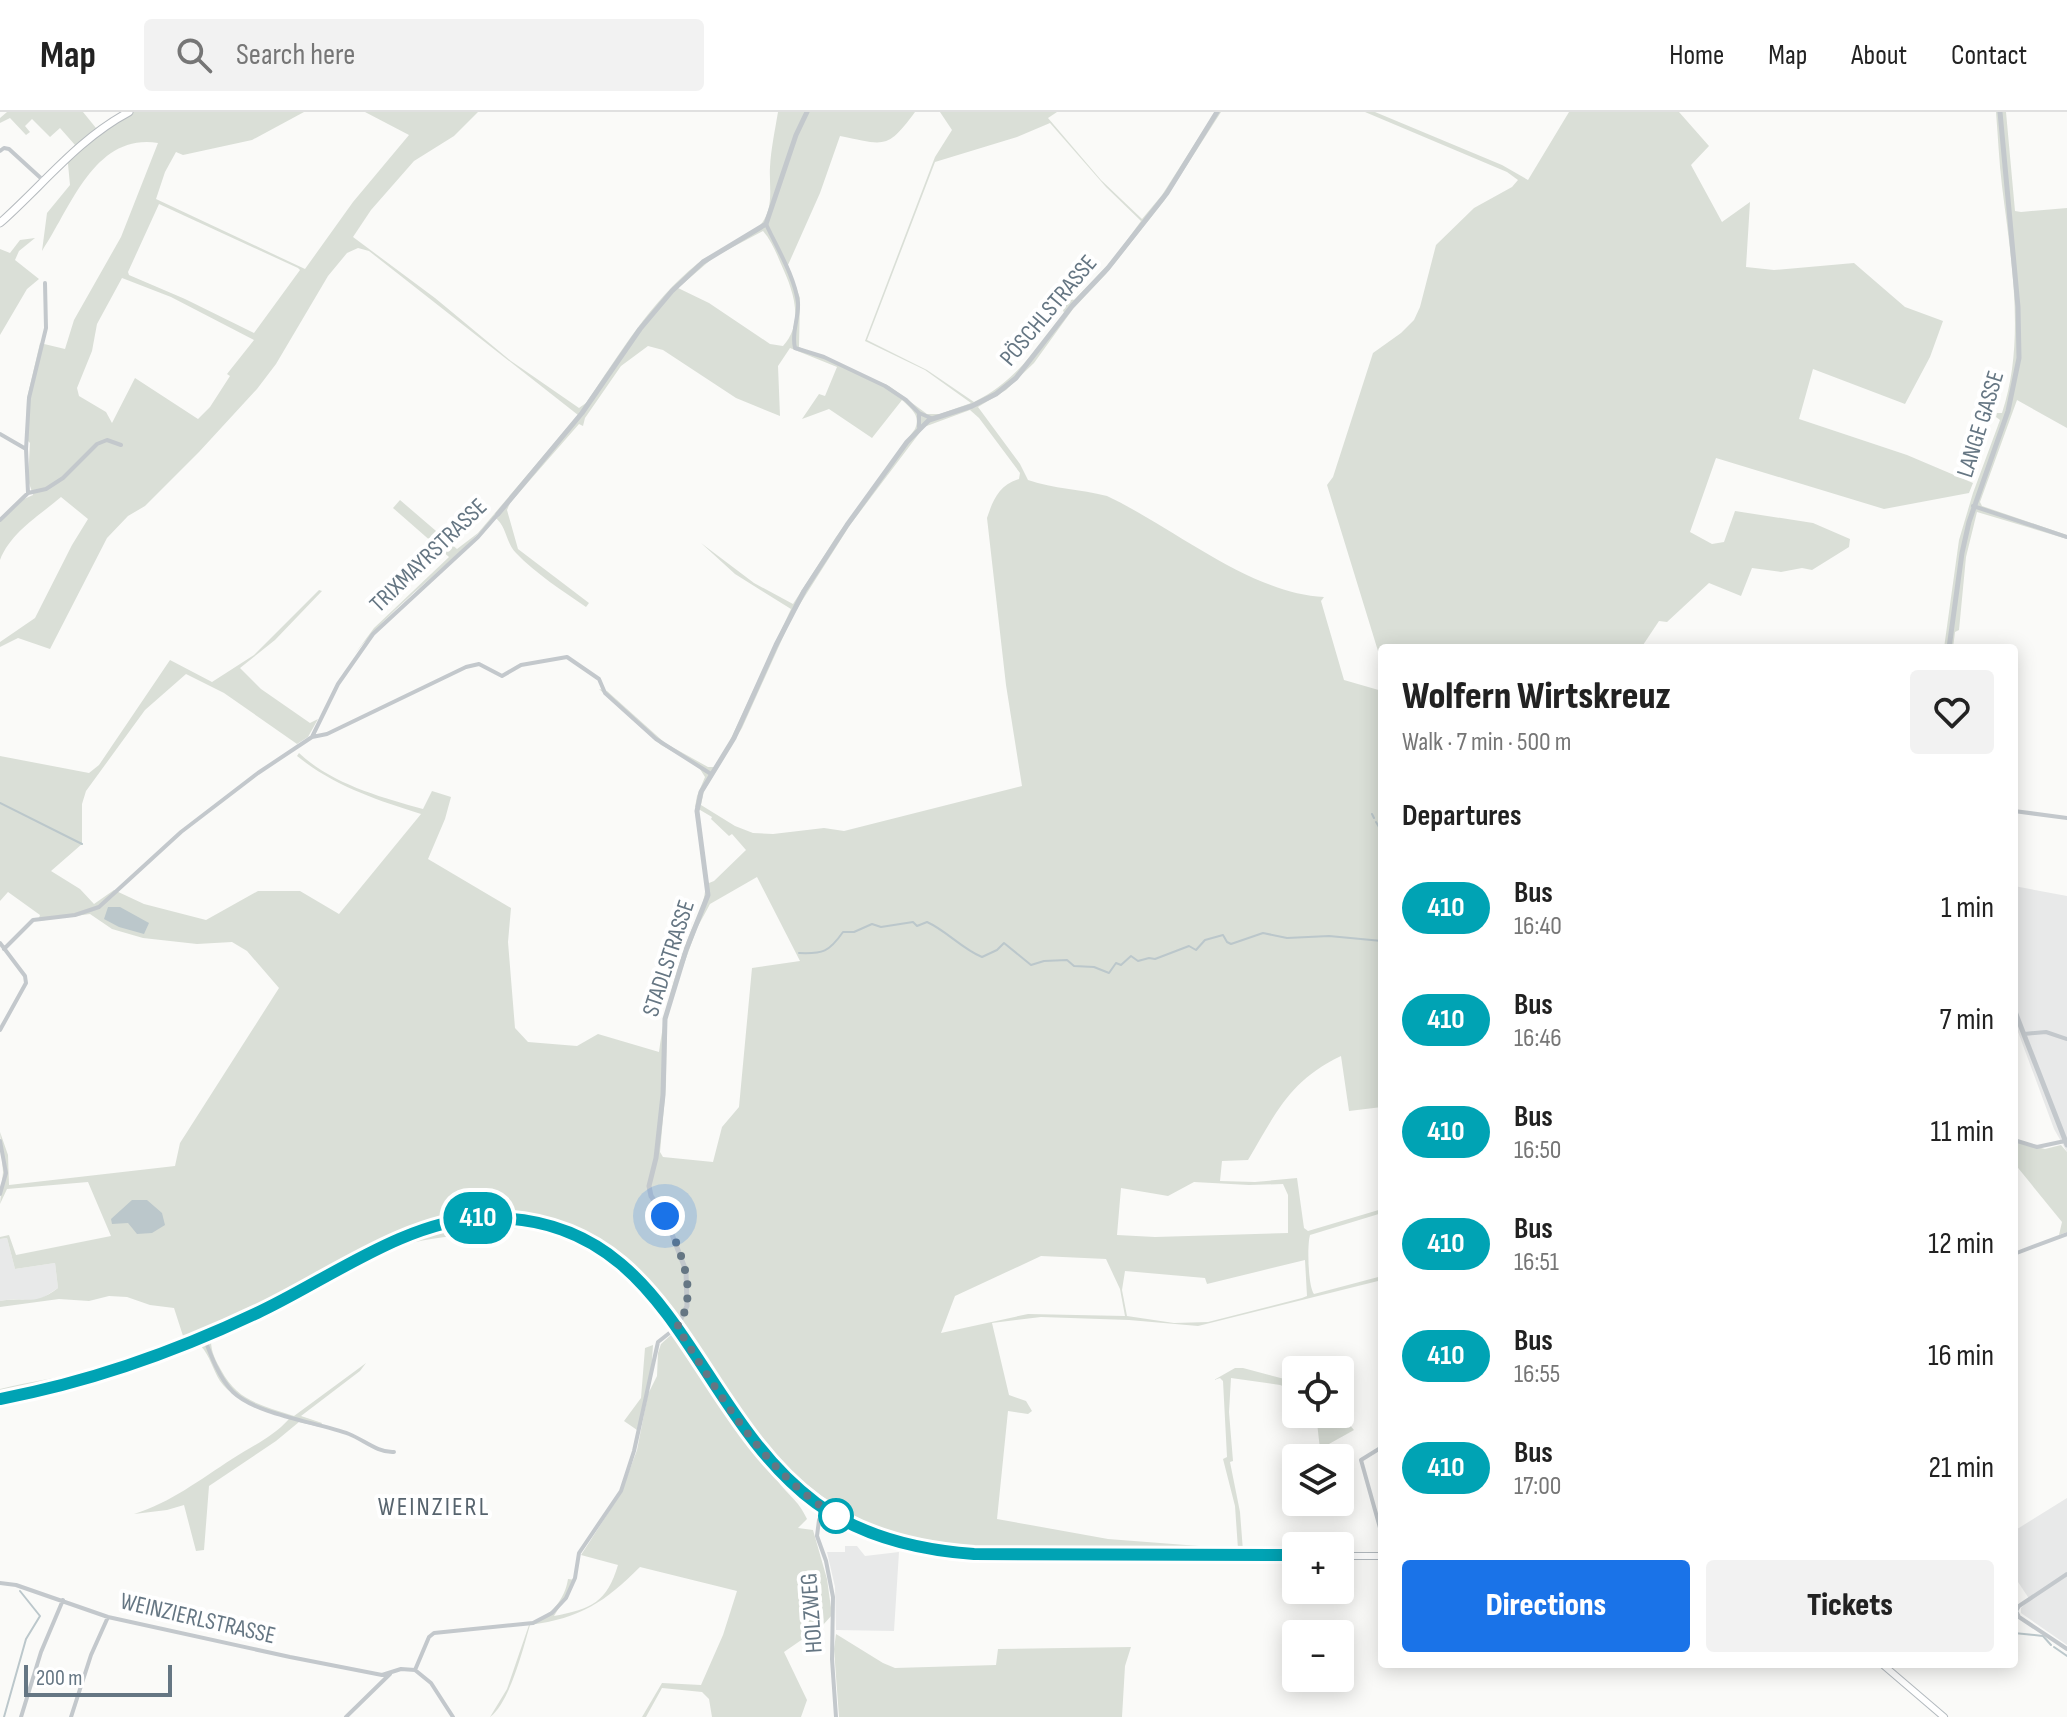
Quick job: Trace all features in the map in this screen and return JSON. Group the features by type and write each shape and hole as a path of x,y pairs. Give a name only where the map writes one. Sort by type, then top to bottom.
{"main road":[{"path":"0,223 89,139 129,112"},
{"path":"0,1399 138,1364 271,1307 402,1239 445,1223 480,1218 533,1221 580,1236 599,1246 640,1280 677,1327 746,1432 787,1478 824,1509 858,1527 887,1539 947,1552 1011,1555 1282,1555"},
{"path":"1354,1556 1378,1556"},
{"path":"1887,1668 1944,1717"}],"street":[{"path":"807,112 796,135 766,224 796,293 795,348 824,357 885,386 919,413 933,419"},
{"name":"PÖSCHLSTRASSE","path":"933,419 985,400 1027,367 1072,306 1108,268 1167,193 1217,112"},
{"name":"LANGE GASSE","path":"1950,644 1962,553 1973,506 2008,411 2019,358 2018,307 2000,112"},
{"path":"0,151 9,149 44,181"},
{"name":"TRIXMAYRSTRASSE","path":"312,737 338,684 373,634 478,537 498,514 582,413 664,299 703,262 766,224"},
{"path":"28,493 26,449 29,398 46,328 45,283"},
{"path":"919,413 919,427"},
{"name":"STADLSTRASSE","path":"677,1327 687,1306 686,1271 665,1216 651,1196 649,1186 656,1158 662,1105 666,1011 708,895 697,805 701,792 734,738 804,591 855,514 919,427 933,419"},
{"path":"0,434 26,449"},
{"path":"0,520 28,493 46,489 63,478 101,441 121,445"},
{"path":"1973,506 2067,537"},
{"path":"0,1030 26,983 23,973 1,945 33,920 75,915 99,907 181,832 258,773 312,737 341,727 466,667 479,664 502,676 521,665 567,657 599,679 605,693 656,739 711,774"},
{"path":"2018,812 2067,818"},
{"path":"2018,1019 2066,1143 2037,1147 2018,1141"},
{"path":"2024,1034 2046,1032 2067,1039"},
{"path":"0,1141 6,1165 0,1194"},
{"path":"2018,1252 2067,1234"},
{"path":"453,1717 431,1683 415,1670 429,1637 434,1633 533,1623 552,1613 566,1598 575,1578 579,1553 621,1491 634,1451 658,1342 677,1327"},
{"path":"204,1337 224,1381 239,1396 282,1414 337,1430 384,1452 394,1452"},
{"path":"1378,1449 1361,1460 1378,1521"},
{"name":"HOLZWEG","path":"824,1509 817,1524 817,1536 833,1597 832,1659 836,1717"},
{"path":"2018,1608 2067,1574"},
{"name":"WEINZIERLSTRASSE","path":"0,1583 16,1585 108,1617 341,1668 382,1675 401,1669 415,1670"},
{"path":"21,1717 37,1663 63,1600"},
{"path":"2018,1615 2067,1649"},
{"path":"71,1717 81,1681 108,1617"},
{"path":"346,1717 391,1674"}],"shaded area":[{"path":"7,112 83,112 96,128 121,112 304,112 252,140 183,155 176,152 156,199 305,269 353,202 409,135 365,112 478,112 454,136 414,161 371,210 353,237 435,298 511,361 579,408 586,403 664,295 705,258 745,238 761,224 769,204 778,112 915,112 898,133 884,142 840,136 820,193 788,265 800,298 799,347 889,386 927,414 940,414 971,403 925,370 865,341 935,157 952,130 940,112 1057,112 1048,118 1101,180 1142,219 1162,195 1215,112 1221,112 1164,201 1106,274 1073,309 1034,363 1006,390 978,407 1020,464 1028,480 1107,496 1241,572 1296,593 1324,597 1321,601 1344,680 1378,690 1378,1107 1349,1111 1341,1056 1308,1076 1296,1088 1276,1113 1248,1160 1222,1161 1220,1181 1297,1178 1304,1228 1308,1231 1378,1210 1378,1214 1310,1235 1308,1256 1314,1294 1378,1277 1378,1281 1198,1326 1041,1317 992,1323 1009,1395 1026,1401 1032,1411 1028,1414 1008,1411 997,1519 1108,1539 1238,1549 1235,1506 1223,1459 1227,1457 1223,1381 1220,1378 1214,1380 1235,1368 1282,1378 1282,1386 1231,1378 1229,1412 1233,1461 1230,1462 1240,1512 1243,1551 997,1550 925,1541 863,1523 792,1473 741,1414 686,1328 670,1327 631,1278 575,1239 536,1228 443,1237 402,1246 211,1341 217,1363 235,1389 252,1401 294,1416 366,1363 360,1371 301,1416 322,1423 320,1427 299,1422 209,1486 204,1550 196,1551 184,1505 134,1514 185,1490 269,1436 289,1419 234,1395 220,1381 201,1346 117,1375 0,1404 0,1389 140,1358 184,1339 174,1308 150,1305 127,1297 109,1296 89,1301 59,1299 0,1307 0,1301 36,1299 58,1288 55,1263 15,1269 7,1238 0,1237 9,1235 16,1255 111,1236 88,1182 7,1189 0,1204 3,1172 0,1132 8,1155 9,1185 175,1166 180,1143 279,988 247,951 232,942 197,944 143,938 112,929 90,914 38,921 40,915 8,892 0,901 0,756 89,773 99,765 170,660 212,682 254,655 319,590 322,591 275,640 240,668 261,689 310,723 318,719 308,737 297,744 224,693 186,674 145,710 86,791 82,804 82,844 51,871 80,889 94,904 114,890 144,904 206,920 258,891 300,891 339,914 421,814 341,784 311,767 297,756 299,753 341,781 423,809 432,791 451,797 428,859 511,908 508,942 515,1028 528,1042 577,1046 598,1034 659,1052 677,971 702,904 705,879 709,883 714,881 746,850 712,817 695,807 705,777 698,766 661,745 599,689 607,691 665,743 708,767 714,767 727,747 791,609 735,574 701,543 754,583 793,604 836,537 915,429 917,420 902,400 872,438 829,409 802,419 819,394 825,396 837,367 790,348 778,366 780,416 736,398 663,350 648,346 621,366 585,418 583,426 579,424 507,510 518,549 589,603 586,607 524,561 512,549 501,524 494,517 460,552 387,618 354,655 374,628 449,557 393,508 400,500 457,549 478,533 578,415 369,251 358,248 347,253 328,276 276,364 257,389 145,506 128,516 107,538 50,649 18,638 0,647 0,642 35,618 88,519 61,497 18,533 0,560 0,522 24,499 33,495 28,480 30,443 26,439 27,398 40,343 65,349 74,320 121,237 158,143 136,143 117,150 101,161 75,195 42,251 47,213 70,185 68,164 62,157 75,145 60,128 50,137 32,119 25,126 30,132 26,135 10,118 0,123 0,118","holes":["1050,123 1106,187 1141,221 1111,262 1074,300 1055,293 1050,301 1061,304 1064,313 1014,374 974,402 927,370 867,340 935,162 1017,137","159,204 300,270 254,333 129,275","763,231 773,246 795,306 794,327 783,346 770,344 709,303 678,288 714,257","122,278 171,297 254,340 227,374 230,376 210,407 198,419 135,378 112,423 106,412 79,396 77,388 92,351 97,324","970,410 1020,473 1019,479 1006,485 998,494 987,518 1006,685 1022,786 844,831 824,828 773,834 753,833 701,805 704,791 742,728 793,615 850,525 924,427","757,877 800,961 752,968 739,1107 722,1127 713,1162 663,1157 660,1152 666,1085 667,1017 680,975 697,928 710,904","1194,1182 1283,1184 1288,1195 1288,1233 1155,1237 1117,1235 1121,1188 1168,1196","1041,1256 1106,1259 1120,1289 1125,1316 1028,1314 941,1333 955,1296","1305,1260 1307,1296 1302,1298 1208,1322 1174,1323 1127,1316 1122,1290 1125,1271 1205,1278 1207,1284"]},
{"path":"1365,112 1375,112 1502,165 1528,180 1569,112 1679,112 1709,146 1691,165 1722,222 1750,202 1746,267 1774,270 1854,263 1905,307 1943,321 1930,357 1905,404 1813,369 1799,419 1907,455 1973,483 1969,493 1884,509 1716,458 1690,532 1712,544 1724,542 1735,511 1813,523 1850,539 1849,547 1812,570 1802,568 1781,572 1752,568 1741,596 1709,583 1667,622 1659,621 1644,644 1378,644 1378,651 1327,485 1333,477 1373,353 1414,320 1436,245 1474,208 1512,187 1518,180 1507,172"},
{"path":"1996,112 2006,112 2015,211 2067,208 2067,428 2017,400 1980,502 1982,506 2067,535 2067,539 1977,512 1966,557 1959,630 1955,632 1954,644 1945,644 1959,540 2000,420 1996,417 1997,413 2002,413 2013,357 2014,300"},
{"path":"35,238 19,251 15,260 39,279 27,289 0,335 0,249 10,253 20,240"},
{"path":"2018,887 2067,896 2067,1152 2054,1129 2018,1032"},
{"path":"108,907 120,907 149,923 144,934 104,919"},
{"path":"2018,1142 2045,1149 2061,1145 2067,1152 2067,1232 2059,1235 2062,1222 2018,1168"},
{"path":"132,1200 147,1200 162,1213 165,1225 152,1233 137,1234 128,1223 112,1224 111,1219"},
{"path":"7,1238 15,1269 55,1263 58,1288 38,1301 0,1301 0,1239"},
{"path":"672,1334 687,1350 726,1413 781,1486 800,1506 807,1519 798,1528 813,1530 827,1579 832,1615 823,1625 784,1652 807,1700 801,1717 712,1717 709,1699 702,1692 662,1688 646,1717 642,1717 662,1683 701,1685 723,1635 737,1591 640,1567 603,1599 578,1613 530,1625 510,1688 490,1717 507,1689 530,1622 538,1620 556,1606 568,1579 576,1580 554,1616 596,1602 614,1578 618,1565 581,1555 621,1493 637,1450 648,1394 657,1376 658,1353 661,1344"},
{"path":"653,1345 651,1376 637,1430 624,1421 641,1398 645,1348"},
{"path":"1318,1428 1354,1430 1329,1444 1319,1444"},
{"path":"2067,1498 2067,1645 2021,1613 2021,1608 2030,1600 2018,1582 2018,1529"},
{"path":"845,1546 857,1546 865,1556 899,1552 894,1631 836,1630 835,1587 827,1552 845,1552"},
{"path":"836,1634 895,1668 996,1665 998,1649 1131,1647 1125,1666 1122,1717 839,1717 834,1649"}],"waterway":[{"path":"0,803 82,844"},
{"path":"1372,814 1374,818"},
{"path":"799,953 825,950 843,932 854,932 872,924 881,927 913,922 917,926 927,922 982,957 1004,943 1031,965 1067,960 1074,966 1094,967 1109,973 1116,963 1121,965 1131,956 1138,961 1155,959 1189,946 1196,950 1205,940 1223,935 1231,944 1263,933 1287,938 1329,936 1378,941"},
{"path":"4,1717 26,1639 40,1616 20,1591"},
{"path":"2018,1633 2043,1636 2051,1645"},
{"path":"2054,1647 2067,1656"}],"bus line":[{"name":"410","path":"0,1399 138,1364 259,1312 426,1229 461,1220 521,1219 580,1236 627,1267 667,1313 746,1432 769,1460 814,1502 873,1534 901,1544 974,1554 1282,1555"}],"district":[{"name":"WEINZIERL","path":"434,1506"}],"route":[{"path":"665,1216 687,1277 687,1306 677,1327 746,1432 787,1478 814,1502 836,1516"}]}
